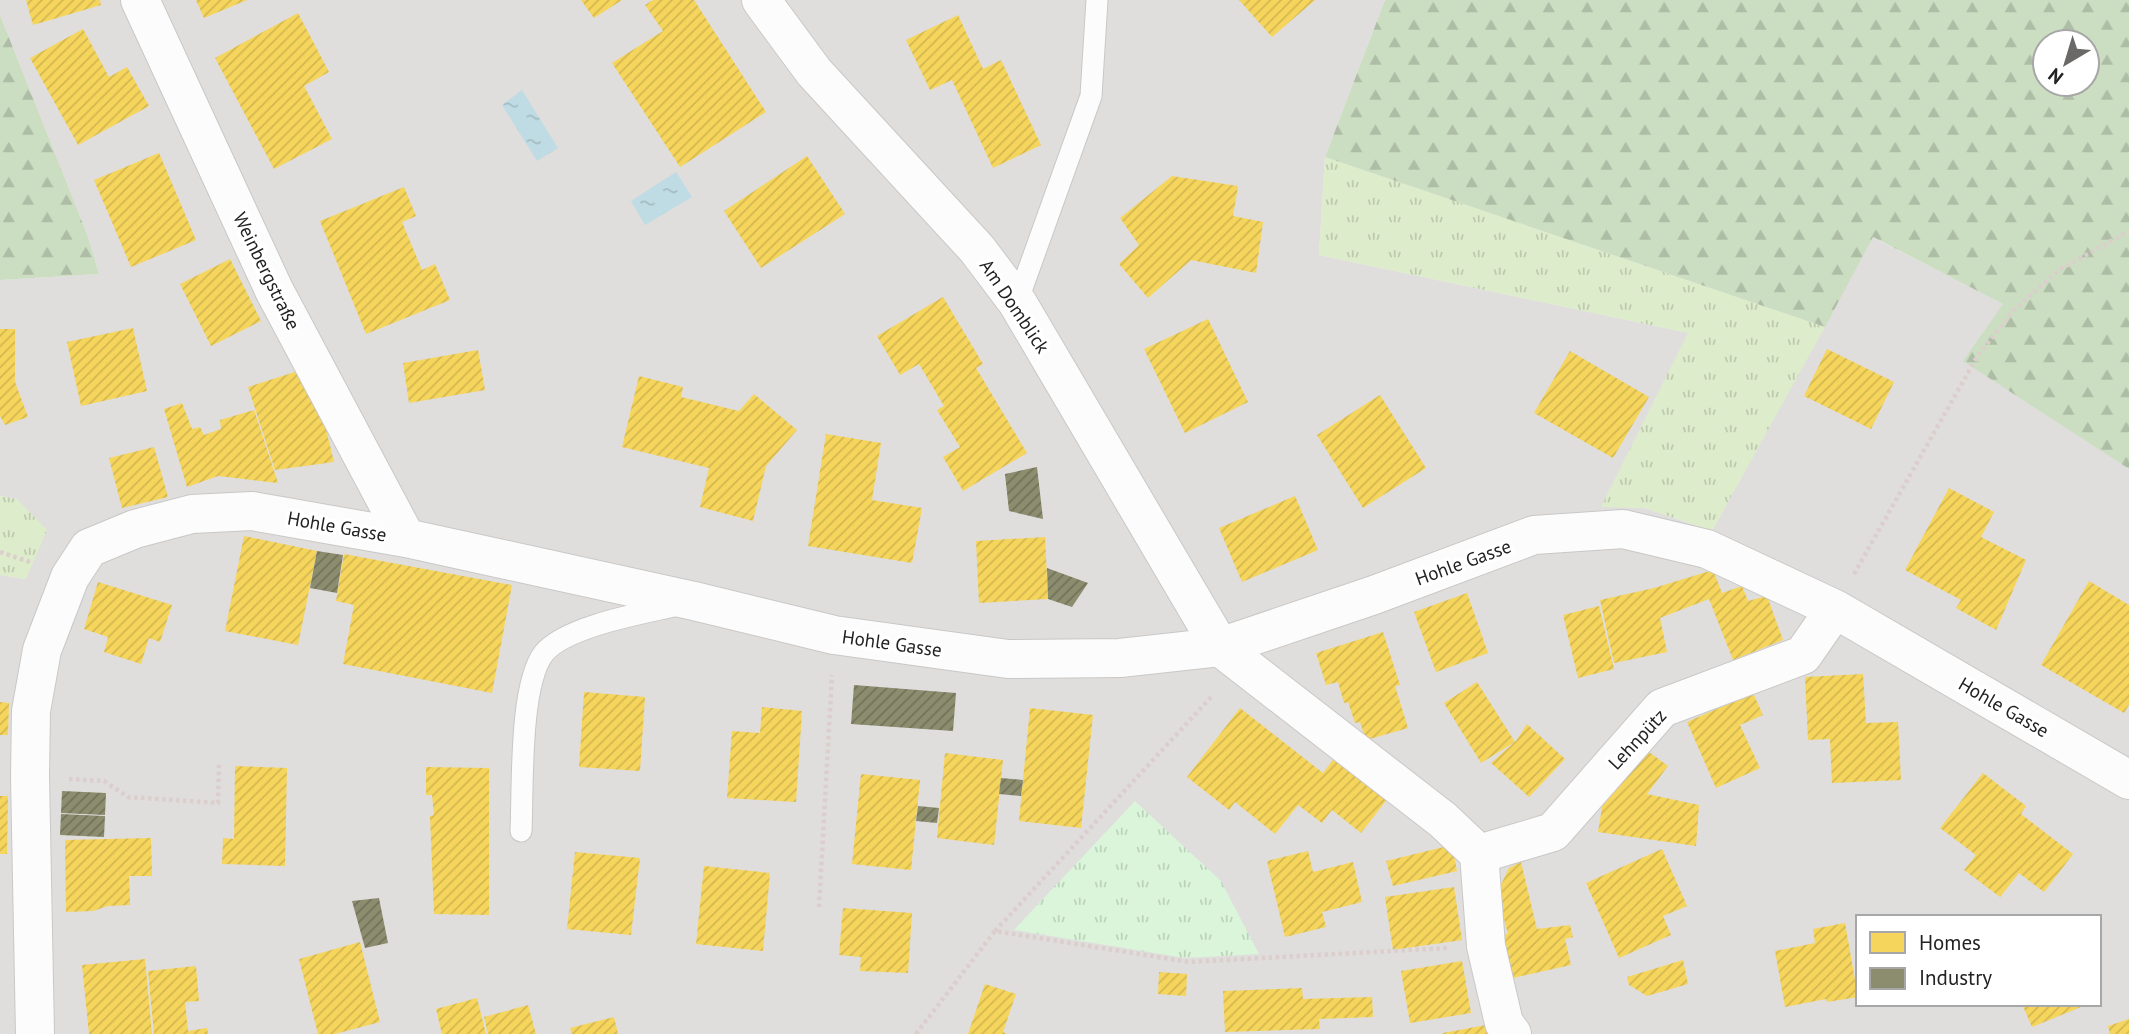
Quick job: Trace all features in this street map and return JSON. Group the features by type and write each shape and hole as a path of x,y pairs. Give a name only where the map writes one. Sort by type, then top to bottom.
{"street":[{"name":"Weinbergstraße","path":"140,0 274,290 405,538"},
{"name":"Am Domblick","path":"761,0 814,72 977,249 1017,302 1231,655"},
{"name":"Hohle Gasse","path":"35,1034 31,711 43,650 70,577 89,548 135,529 192,514 253,511 405,538 694,601 834,635 1008,659 1231,655 1374,595 1534,535 1623,529 1707,549 1835,608 2129,780"},
{"name":"Lehnpütz","path":"1479,854 1553,832 1662,708 1803,655 1835,608"},
{"path":"1231,655 1443,820 1479,854 1486,946 1504,1023 1512,1034"}],"lane":[{"path":"1017,302 1091,96 1097,0"},
{"path":"521,831 525,739 532,680 544,653 566,637 624,617 694,601"}],"path":[{"path":"1835,608 1978,355 2014,310 2059,270 2129,231"},
{"path":"0,552 36,565"},
{"path":"820,907 834,635"},
{"path":"916,1034 995,931 1231,655"},
{"path":"30,776 104,781 128,797 218,803 219,763"},
{"path":"995,931 1189,962 1486,946"}],"shaded area":[{"path":"0,0 1385,0 1325,157 1319,255 1689,333 1602,506 1645,508 1712,531 1872,237 2004,304 1964,361 2129,469 2129,1034 0,1034 0,575 26,579 17,499 0,496 0,280 99,274 87,234 0,15"}],"green space":[{"path":"1385,0 2129,0 2129,469 1963,361 2003,304 1873,237 1825,327 1325,157"},
{"path":"0,15 87,234 99,274 0,280"},
{"path":"1325,157 1825,327 1712,531 1645,508 1601,507 1688,333 1319,255"},
{"path":"0,496 17,499 47,530 26,579 0,575"},
{"path":"1135,801 1221,881 1259,954 1185,958 1014,930"}],"water":[{"path":"522,90 558,148 537,161 502,105"},
{"path":"676,172 692,197 645,225 631,201"}],"building: Homes":[{"path":"26,0 100,0 101,5 33,25"},
{"path":"196,0 247,0 204,18"},
{"path":"581,0 622,0 594,18"},
{"path":"653,0 694,0 766,112 680,167 612,63 663,31 645,5"},
{"path":"1239,0 1315,0 1272,37"},
{"path":"298,13 329,72 304,86 332,139 274,169 215,58"},
{"path":"958,15 983,69 1001,60 1041,145 993,168 952,80 930,90 906,40"},
{"path":"83,29 109,77 127,67 149,106 78,145 30,58"},
{"path":"159,153 196,240 131,267 94,180"},
{"path":"807,156 845,214 761,268 724,211"},
{"path":"1172,176 1238,186 1233,216 1263,222 1256,273 1191,260 1148,298 1119,264 1139,245 1120,218"},
{"path":"404,187 416,216 402,222 422,270 435,264 450,300 366,334 320,221"},
{"path":"230,259 261,321 211,346 180,284"},
{"path":"943,297 983,364 976,368 1027,453 963,491 943,457 960,447 937,410 944,406 919,364 900,375 877,336"},
{"path":"1208,319 1248,402 1185,433 1144,349"},
{"path":"133,328 147,391 81,406 67,342"},
{"path":"0,329 15,329 15,382 28,417 5,425 0,416"},
{"path":"1827,349 1894,382 1871,429 1804,396"},
{"path":"478,350 485,390 409,403 403,363"},
{"path":"1570,351 1649,397 1613,458 1534,413"},
{"path":"298,371 323,417 334,462 275,470 248,387"},
{"path":"639,376 683,387 681,397 739,411 754,394 797,430 766,466 753,521 700,507 709,468 622,447"},
{"path":"1380,395 1426,468 1363,508 1317,435"},
{"path":"182,403 192,429 200,427 204,435 221,429 220,420 254,410 278,483 218,476 187,487 164,409"},
{"path":"826,434 881,443 872,500 922,508 912,563 808,546"},
{"path":"154,447 168,497 122,508 109,458"},
{"path":"1949,488 1994,512 1981,537 2026,560 1996,630 1956,608 1961,600 1905,570"},
{"path":"1295,496 1318,550 1242,582 1219,528"},
{"path":"244,536 317,551 298,645 225,631"},
{"path":"1045,537 1048,599 979,603 976,541"},
{"path":"344,554 512,585 492,693 343,664 354,605 336,601"},
{"path":"1713,570 1722,593 1742,586 1748,601 1767,596 1783,640 1733,660 1709,599 1660,618 1667,652 1614,663 1600,600 1654,588"},
{"path":"2089,581 2129,605 2129,705 2124,713 2041,665"},
{"path":"98,582 172,605 160,642 149,638 141,664 104,652 108,637 84,629"},
{"path":"1467,593 1488,653 1436,672 1414,612"},
{"path":"1599,606 1614,669 1578,678 1563,615"},
{"path":"1383,632 1400,685 1395,686 1408,728 1366,740 1360,722 1355,723 1348,702 1344,703 1338,682 1326,685 1316,653"},
{"path":"1863,674 1866,723 1898,722 1901,780 1832,783 1830,739 1808,740 1805,677"},
{"path":"1477,682 1515,742 1481,763 1444,703"},
{"path":"584,692 645,697 640,771 579,767"},
{"path":"1753,693 1763,715 1740,725 1760,768 1716,788 1687,722"},
{"path":"0,702 9,703 8,735 0,735"},
{"path":"762,707 802,711 796,802 727,798 732,731 760,733"},
{"path":"1030,708 1093,715 1081,828 1019,821"},
{"path":"1240,708 1323,773 1335,757 1388,798 1361,833 1332,810 1322,823 1298,805 1275,834 1235,802 1229,810 1187,777"},
{"path":"1527,724 1565,759 1529,797 1491,763 1516,741"},
{"path":"1641,746 1668,766 1647,794 1699,805 1696,846 1598,832 1605,789"},
{"path":"945,753 1003,760 994,845 937,838"},
{"path":"235,766 287,768 285,866 222,864 223,838 234,839"},
{"path":"426,767 489,768 489,915 434,914 430,816 434,815 432,795 426,795"},
{"path":"1983,773 2026,806 2021,814 2073,854 2044,892 2019,873 2000,897 1964,870 1976,855 1940,828"},
{"path":"861,774 920,780 911,870 852,864"},
{"path":"0,796 8,796 7,854 0,854"},
{"path":"151,838 152,876 129,876 130,905 66,912 65,840"},
{"path":"1452,845 1457,871 1393,886 1386,861"},
{"path":"1662,849 1687,906 1663,916 1671,935 1619,958 1586,883"},
{"path":"1308,851 1313,872 1353,862 1362,902 1322,912 1326,927 1285,937 1267,861"},
{"path":"575,852 640,858 631,935 567,929"},
{"path":"1521,862 1537,929 1570,925 1573,937 1565,939 1571,965 1513,978 1503,934 1508,934 1497,893 1509,868"},
{"path":"704,866 770,873 763,951 696,944"},
{"path":"1454,887 1462,940 1393,950 1385,897"},
{"path":"843,908 912,913 908,973 860,971 861,957 839,955"},
{"path":"1845,923 1856,997 1827,1002 1826,999 1785,1007 1775,951 1815,943 1813,929"},
{"path":"360,942 380,1022 335,1034 318,1034 299,959"},
{"path":"145,959 152,1034 89,1034 82,965"},
{"path":"1683,960 1688,984 1647,996 1629,985 1627,977"},
{"path":"1462,961 1471,1013 1410,1023 1401,971"},
{"path":"196,966 199,1001 185,1002 188,1031 207,1028 208,1034 154,1034 148,971"},
{"path":"1159,972 1187,974 1186,996 1158,994"},
{"path":"985,984 1016,994 1003,1032 1007,1034 968,1034"},
{"path":"1302,988 1303,999 1372,997 1373,1017 1319,1019 1320,1029 1225,1032 1223,991"},
{"path":"477,998 486,1034 442,1034 436,1009"},
{"path":"528,1005 536,1034 488,1034 484,1017"},
{"path":"2023,1006 2081,1006 2081,1007 2032,1027"},
{"path":"614,1017 618,1034 572,1034 570,1028"},
{"path":"2129,1019 2129,1034 2110,1034 2108,1026"},
{"path":"1486,1025 1488,1034 1443,1034 1443,1033"}],"building: Industry":[{"path":"1037,467 1043,519 1009,511 1005,474"},
{"path":"317,551 343,555 337,593 310,588"},
{"path":"1047,568 1088,583 1072,607 1048,599"},
{"path":"854,685 956,693 953,731 851,724"},
{"path":"1001,778 1023,780 1021,796 999,794"},
{"path":"62,791 106,793 105,815 61,813"},
{"path":"918,806 939,808 937,823 916,821"},
{"path":"61,814 105,816 104,837 60,835"},
{"path":"379,898 388,943 365,948 352,901"}]}
